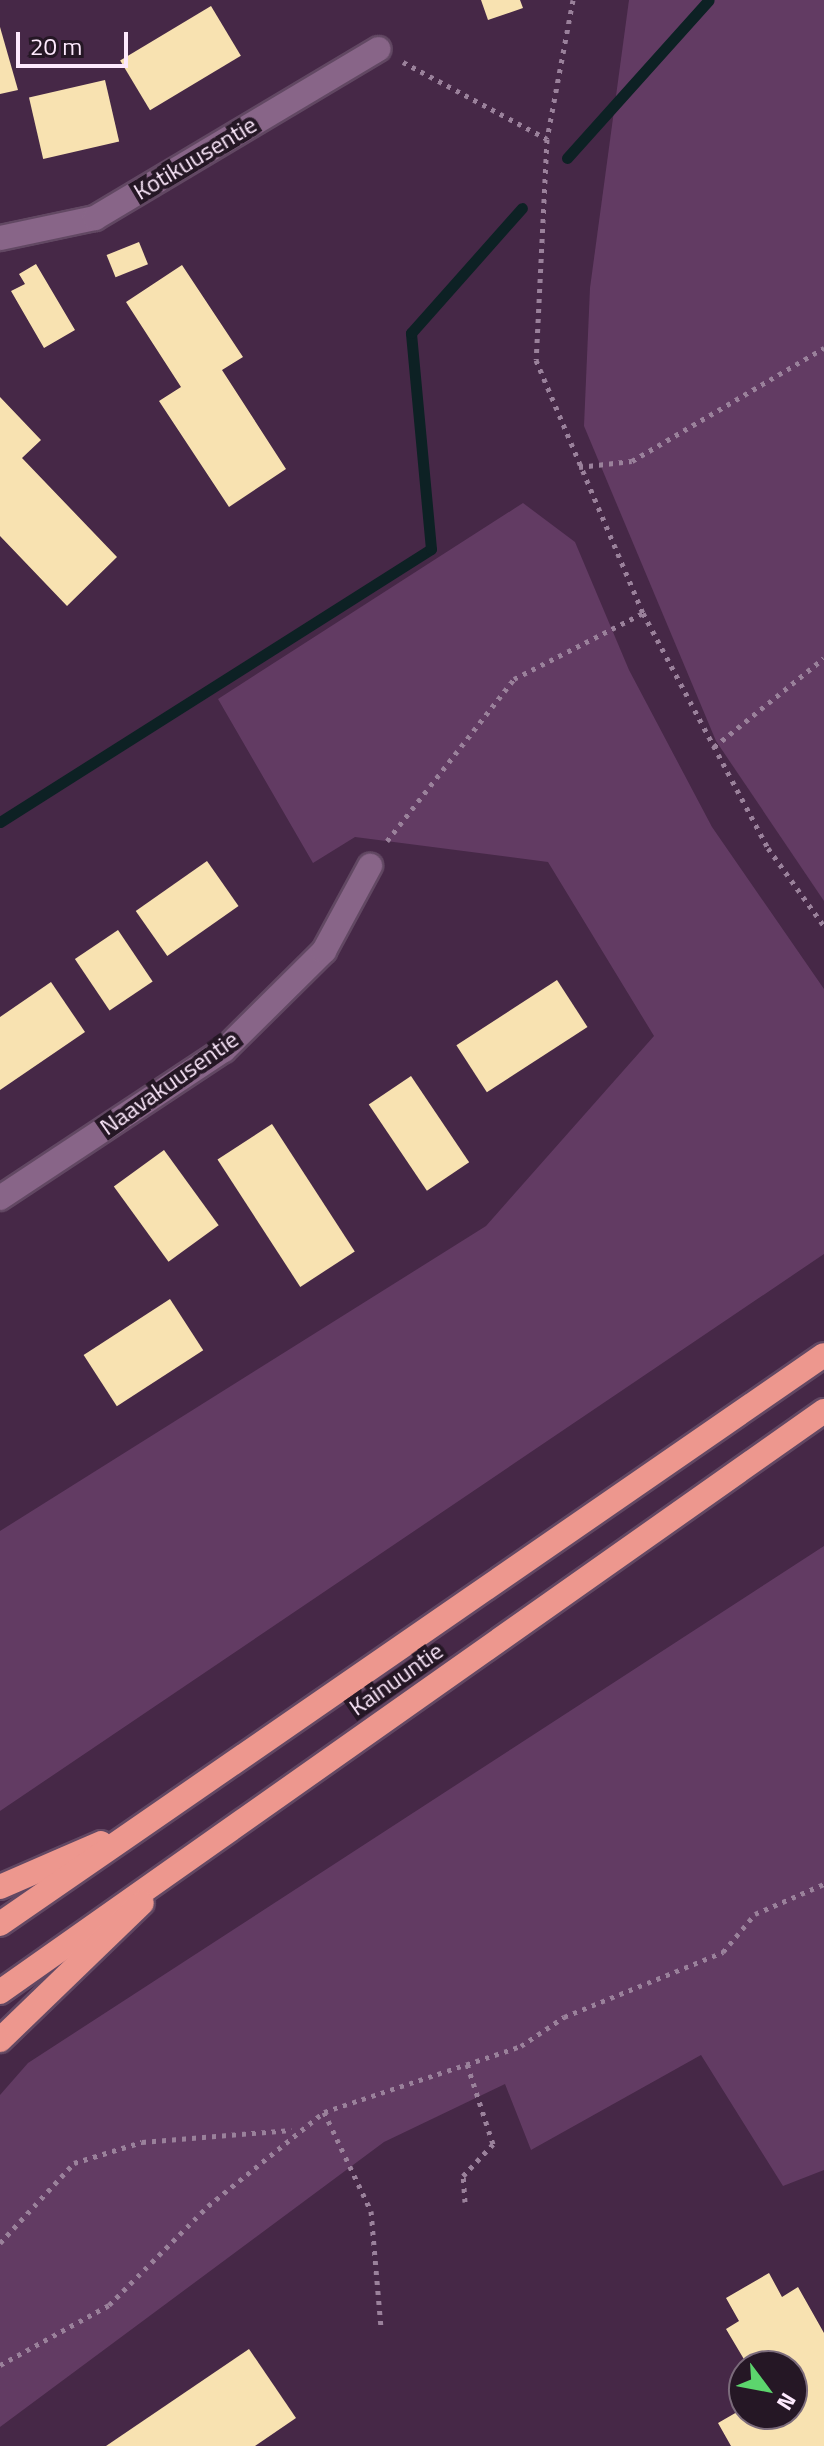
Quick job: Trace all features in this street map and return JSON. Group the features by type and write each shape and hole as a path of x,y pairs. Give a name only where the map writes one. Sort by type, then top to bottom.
{"highway":[{"name":"Kainuuntie","path":"0,1924 161,1816 824,1355"},
{"name":"Kainuuntie","path":"0,1992 190,1853 824,1411"},
{"path":"0,1887 161,1816"},
{"path":"0,2040 190,1853"}],"street":[{"name":"Kotikuusentie","path":"0,238 95,218 378,49"},
{"name":"Naavakuusentie","path":"0,1198 224,1050 324,951 370,866"}],"path":[{"path":"573,0 547,139 536,360 643,613 768,848 824,926"},
{"path":"378,49 547,139"},
{"path":"579,467 632,461 824,348"},
{"path":"370,866 514,679 643,613"},
{"path":"714,747 824,658"},
{"path":"0,2365 109,2305 293,2130 324,2112 467,2064 723,1952 755,1914 824,1884"},
{"path":"465,2202 463,2176 493,2144 467,2064"},
{"path":"324,2112 371,2211 381,2328"},
{"path":"0,2243 74,2163 142,2142 293,2130"}],"shaded area":[{"path":"629,0 824,0 824,901 716,741 584,426 590,288"},
{"path":"523,503 575,542 629,670 712,827 824,989 824,1254 0,1811 0,1531 486,1226 654,1036 548,862 355,837 313,863 218,699"},
{"path":"824,1546 824,2170 783,2186 701,2055 531,2150 505,2084 384,2142 0,2427 0,2095 28,2063"}],"building":[{"path":"481,0 520,0 523,8 488,20"},
{"path":"211,6 241,56 150,110 120,61"},
{"path":"0,27 18,90 0,94"},
{"path":"105,80 119,141 43,159 29,98"},
{"path":"139,242 148,264 116,277 107,255"},
{"path":"36,264 75,330 44,348 11,291 25,284 19,274"},
{"path":"182,265 243,357 222,370 286,469 229,507 159,401 181,387 126,302"},
{"path":"0,397 41,440 22,458 117,557 67,606 0,536"},
{"path":"207,861 239,906 167,956 136,911"},
{"path":"118,930 153,981 110,1010 75,959"},
{"path":"557,980 587,1027 487,1092 456,1045"},
{"path":"51,982 85,1032 0,1090 0,1017"},
{"path":"411,1076 469,1162 427,1191 369,1105"},
{"path":"272,1124 355,1251 300,1287 217,1159"},
{"path":"164,1150 219,1225 169,1262 114,1186"},
{"path":"170,1299 203,1350 117,1406 84,1355"},
{"path":"769,2273 782,2297 798,2287 824,2333 824,2446 731,2446 718,2423 728,2417 728,2430 808,2430 808,2350 738,2350 726,2329 739,2321 726,2298"},
{"path":"249,2349 296,2418 255,2446 106,2446"}],"waterway":[{"path":"567,158 709,0"},
{"path":"0,822 431,549 411,333 522,208"}]}
